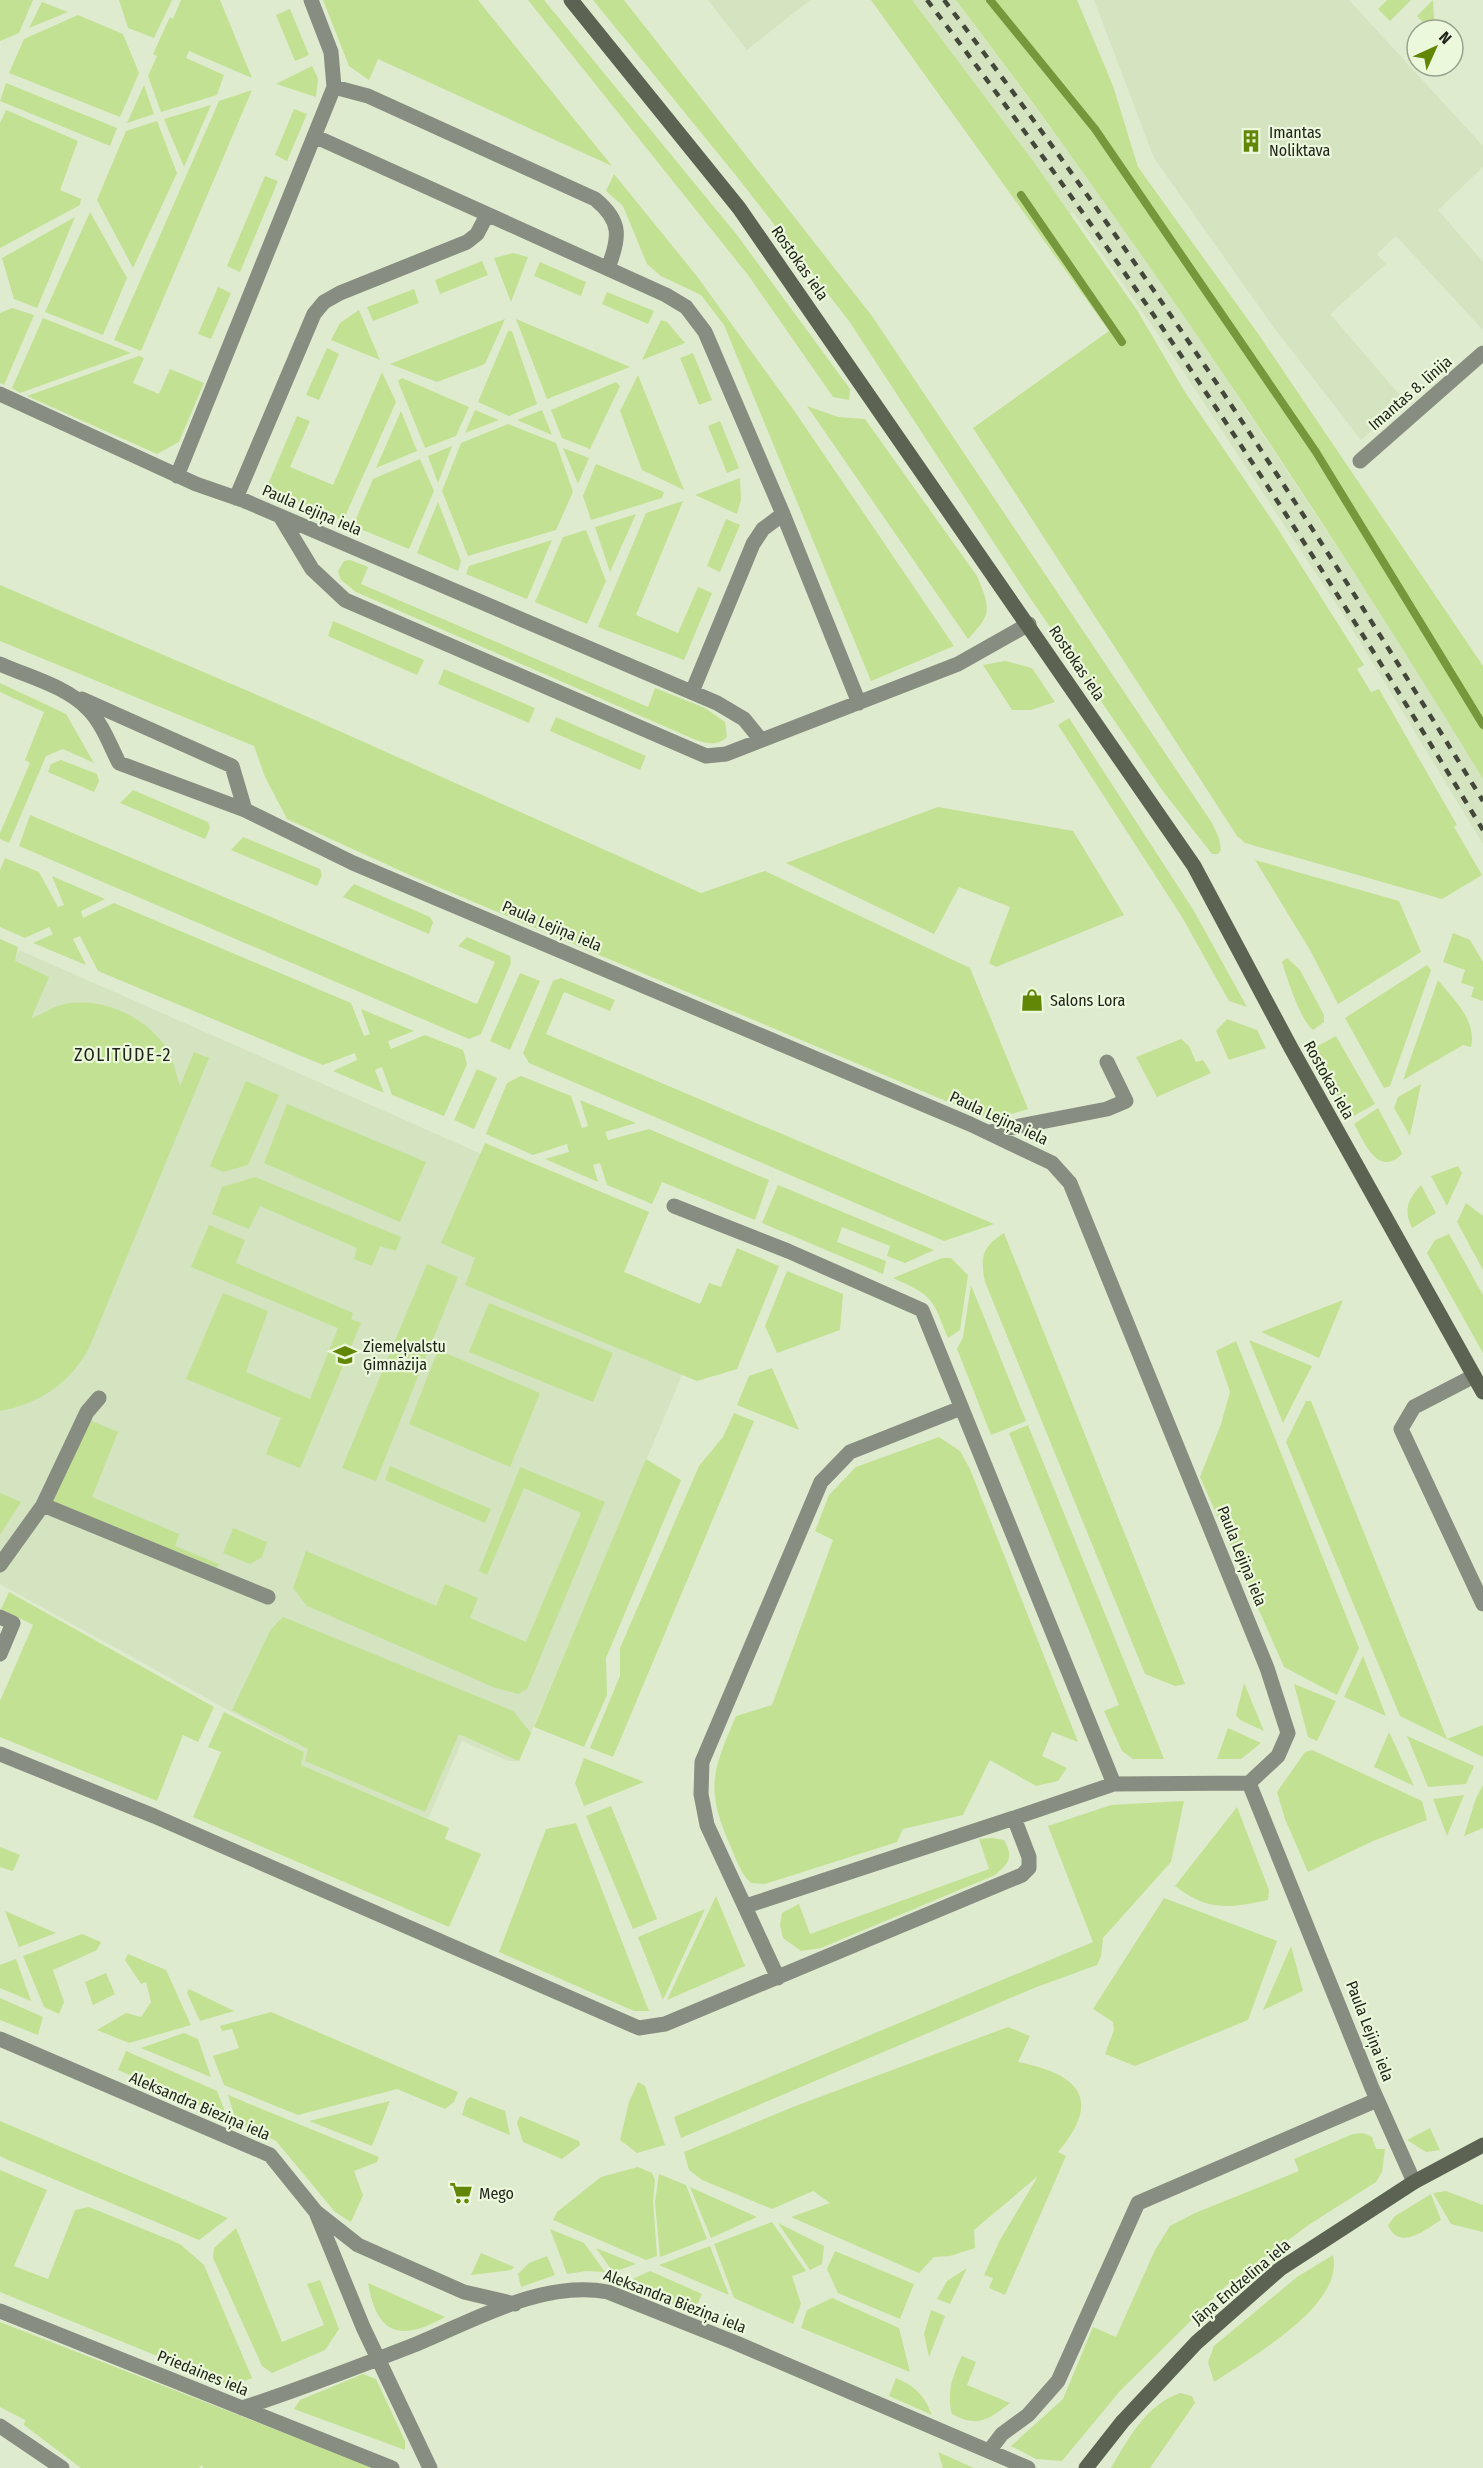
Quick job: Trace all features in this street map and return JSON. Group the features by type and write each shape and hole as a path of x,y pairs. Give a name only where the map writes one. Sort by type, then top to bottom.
{"street":[{"path":"177,476 334,87 331,52 311,0"},
{"name":"Rostokas iela","path":"571,0 739,207 1194,866 1296,1058 1483,1392"},
{"path":"334,87 368,96 595,199 610,212 615,226 617,244 608,268"},
{"path":"314,136 666,295 697,319 783,514 859,703"},
{"path":"236,498 314,314 324,302 340,293 467,242 477,234 488,215"},
{"name":"Imantas 8. līnija","path":"1360,461 1483,352"},
{"name":"Paula Lejiņa iela","path":"0,394 177,476 280,516 692,692 744,719 761,741"},
{"path":"692,692 753,544 763,529 783,514"},
{"path":"280,516 312,569 334,591 357,606 706,756 719,756 761,741 958,664 1029,624"},
{"name":"Paula Lejiņa iela","path":"0,664 72,695 89,710 100,725 119,763 245,810 363,867 989,1132 1052,1163 1070,1183 1178,1443 1267,1668 1288,1733 1278,1756 1249,1783 1377,2100 1414,2182"},
{"path":"72,695 231,766 245,810"},
{"path":"989,1132 1107,1109 1126,1101 1107,1062"},
{"path":"674,1206 788,1251 922,1310 1114,1784"},
{"path":"1474,1376 1414,1407 1401,1429 1483,1604"},
{"path":"0,1565 43,1505 87,1412 99,1398"},
{"path":"778,1978 707,1825 701,1794 702,1762 821,1482 850,1452 961,1408"},
{"path":"43,1505 268,1597"},
{"path":"0,1617 13,1623 0,1654"},
{"path":"0,1754 154,1816 639,2028 665,2024 1022,1875 1029,1868 1029,1857 1014,1818"},
{"path":"746,1906 1114,1784 1249,1783"},
{"name":"Aleksandra Bieziņa iela","path":"0,2039 270,2155 316,2212 358,2245 464,2292 515,2304 567,2289 590,2288 609,2292 736,2343 1028,2468"},
{"path":"989,2451 1002,2434 1028,2415 1058,2381 1138,2203 1377,2100"},
{"name":"Jāņa Endzelīna iela","path":"1086,2468 1123,2421 1163,2378 1229,2313 1281,2269 1414,2182 1483,2145"},
{"path":"316,2212 378,2357 430,2468"},
{"path":"242,2408 515,2304"},
{"name":"Priedaines iela","path":"0,2311 392,2468"},
{"path":"0,2426 62,2468"}],"shaded area":[{"path":"708,0 810,0 747,50"},
{"path":"912,0 956,0 1127,232 1217,365 1403,647 1483,779 1483,844 1346,619 1167,347 1073,212 1070,214"},
{"path":"1094,0 1349,0 1405,61 1405,78 1421,78 1483,146 1483,167 1438,210 1483,262 1483,330 1396,236 1377,254 1386,264 1330,314 1405,401 1361,440 1272,325 1154,158"},
{"name":"Ziemeļvalstu Ģimnāzija","path":"19,950 643,1225 623,1272 700,1304 707,1316 519,1761 508,1761 462,1741 428,1819 301,1765 304,1752 0,1584 0,996"}],"green space":[{"path":"0,0 33,0 19,33 0,41"},
{"path":"119,0 172,0 154,38 128,28"},
{"path":"181,0 220,0 252,78 189,51 186,58 224,75 217,95 161,112 148,76 157,56 153,54 170,17 173,19"},
{"path":"323,0 478,0 612,166 378,59 369,80 349,66"},
{"path":"528,0 544,0 737,235 850,389 849,400 833,397 748,275"},
{"path":"593,0 624,0 872,316 1212,823 1219,838 1221,850 1218,854 1212,854 1162,790 1026,592 849,321 738,178"},
{"path":"871,0 912,0 1033,161 1137,310 1185,392 1276,526 1364,665 1357,669 1371,692 1379,689 1457,825 1454,827 1482,875 1442,899 1245,843 1237,836 973,428 1109,331"},
{"path":"956,0 1077,0 1113,86 1138,167 1259,335 1483,666 1483,779 1358,579 1229,383 1095,190"},
{"path":"1387,0 1411,0 1390,21 1378,9"},
{"path":"1433,0 1434,18 1417,16"},
{"path":"42,2 68,12 29,28"},
{"path":"290,9 309,55 295,61 276,15"},
{"path":"78,15 123,34 139,73 120,117 9,73 24,39"},
{"path":"312,66 318,78 316,97 276,84"},
{"path":"6,83 117,128 110,146 0,101"},
{"path":"144,85 154,114 127,123"},
{"path":"252,90 141,351 114,340 219,101"},
{"path":"211,105 184,167 164,119"},
{"path":"294,109 307,114 287,161 275,155"},
{"path":"6,110 78,141 60,190 81,199 80,205 0,248 0,123"},
{"path":"157,121 177,173 133,268 97,200 126,131"},
{"path":"614,174 696,275 793,409 954,646 871,681 724,325 701,295 661,276 647,264 623,206 606,191"},
{"path":"265,176 278,181 240,272 227,266"},
{"path":"90,212 127,278 103,335 45,312"},
{"path":"75,217 37,308 14,299 2,258"},
{"path":"513,253 528,257 511,302 494,258"},
{"path":"482,261 488,275 440,294 435,280"},
{"path":"540,262 586,282 581,296 534,276"},
{"path":"218,287 231,293 211,339 198,334"},
{"path":"414,289 419,303 373,321 367,307"},
{"path":"607,292 654,311 648,324 602,304"},
{"path":"12,308 34,315 4,385 0,383 0,313"},
{"path":"359,310 380,360 331,340 340,323"},
{"path":"43,318 131,353 20,393 12,388"},
{"path":"505,319 485,364 437,382 390,364"},
{"path":"516,319 630,367 547,399"},
{"path":"661,320 667,322 685,343 642,360"},
{"path":"508,331 512,331 537,404 509,416 478,402"},
{"path":"327,348 339,354 319,400 306,395"},
{"path":"693,353 712,400 699,405 680,358"},
{"path":"139,356 144,358 133,383 159,394 170,369 204,383 179,442 157,454 27,396"},
{"path":"382,372 396,402 343,521 266,489 297,416 310,421 290,467 333,485"},
{"path":"638,375 684,490 642,470 620,411"},
{"path":"402,378 469,407 456,436 425,448 398,381"},
{"path":"616,382 620,386 590,449 562,438 551,410"},
{"path":"807,406 838,417 865,419 977,576 985,596 987,610 982,623 968,639"},
{"path":"475,410 499,420 465,433"},
{"path":"542,410 552,435 517,420"},
{"path":"401,411 417,451 376,468"},
{"path":"720,421 739,468 727,473 708,426"},
{"path":"508,424 556,443 573,492 556,530 468,556 442,491 461,443"},
{"path":"452,446 438,483 428,456"},
{"path":"563,448 589,458 578,484"},
{"path":"420,459 434,491 409,549 353,526 373,479"},
{"path":"596,464 664,492 662,498 591,520 583,496"},
{"path":"740,478 741,500 737,514 695,495"},
{"path":"683,501 636,615 678,633 698,587 712,593 684,660 598,627 646,513"},
{"path":"438,502 461,561 458,571 417,553"},
{"path":"636,514 610,572 595,527"},
{"path":"726,519 740,525 720,572 707,566"},
{"path":"586,530 606,581 587,624 535,602 563,537"},
{"path":"552,540 527,599 466,574 469,566"},
{"path":"350,560 368,567 361,584 648,707 655,688 705,708 725,722 727,737 720,742 713,743 696,740 356,592 341,580 338,571 344,561"},
{"path":"0,585 299,713 701,893 765,871 970,968 1028,1109 991,1120 412,876 287,819 265,777 254,746 0,641"},
{"path":"333,621 424,660 417,675 328,636"},
{"path":"1005,661 1032,668 1055,702 1031,710 1012,710 983,665"},
{"path":"444,669 535,708 529,723 438,684"},
{"path":"0,683 66,714 94,763 63,749 46,756 9,843 0,839 0,833 30,763 25,760 44,712 0,692"},
{"path":"556,717 646,756 640,770 550,731"},
{"path":"1069,718 1194,911 1247,1007 1229,1001 1182,917 1058,725"},
{"path":"61,760 97,774 99,781 94,792 48,772 51,764"},
{"path":"133,790 208,822 210,828 205,839 120,803"},
{"path":"938,807 1073,831 1124,915 996,967 989,963 1010,907 959,887 934,934 786,863"},
{"path":"30,815 477,1004 495,962 458,946 467,937 510,956 511,963 481,1034 469,1039 19,846"},
{"path":"243,837 320,869 322,875 317,886 231,850"},
{"path":"5,858 39,872 58,907 64,905 52,876 105,899 81,911 83,918 114,903 351,1003 364,1036 370,1034 361,1009 414,1031 388,1041 391,1049 425,1035 463,1050 467,1064 444,1116 392,1095 382,1067 375,1070 384,1093 333,1071 357,1060 355,1053 323,1065 98,971 80,936 73,939 86,965 33,943 53,934 49,927 25,938 0,927 0,870"},
{"path":"1255,860 1399,901 1421,952 1338,1004 1310,950"},
{"path":"354,884 430,917 433,922 429,934 343,897"},
{"path":"1453,933 1470,940 1483,962 1483,1001 1471,997 1474,987 1461,983 1465,970 1443,962"},
{"path":"0,939 18,947 15,961 49,977 31,1019 65,1004 92,1003 119,1010 143,1024 163,1043 171,1058 180,1086 194,1052 209,1058 89,1348 73,1372 52,1390 28,1403 0,1411"},
{"path":"1287,958 1300,970 1324,1015 1324,1022 1313,1030 1299,1009 1291,988 1282,962"},
{"path":"1427,965 1431,970 1390,1086 1384,1088 1345,1018"},
{"path":"520,973 540,981 510,1050 490,1041"},
{"path":"561,978 615,1000 610,1011 564,992 546,1034 994,1224 944,1241 529,1063 523,1053 553,981"},
{"path":"1438,980 1467,1019 1471,1028 1471,1047 1463,1045 1403,1080"},
{"path":"1227,1019 1257,1030 1266,1048 1229,1060 1216,1031"},
{"path":"1336,1036 1375,1104 1350,1118 1312,1049"},
{"path":"1181,1039 1189,1046 1196,1062 1203,1060 1211,1073 1157,1097 1136,1057"},
{"path":"477,1069 497,1078 474,1129 454,1120"},
{"path":"521,1076 571,1096 582,1128 588,1126 580,1100 636,1123 605,1132 608,1140 649,1129 769,1180 755,1220 662,1182 652,1204 607,1185 600,1163 593,1165 598,1182 545,1159 569,1152 567,1144 533,1155 486,1134 507,1083"},
{"path":"246,1081 279,1095 248,1165 223,1172 210,1166"},
{"path":"1421,1084 1410,1136 1394,1108 1398,1097"},
{"path":"287,1104 426,1162 400,1222 264,1163"},
{"path":"1378,1108 1402,1154 1386,1162 1379,1160 1367,1148 1354,1124"},
{"path":"485,1143 649,1212 624,1272 700,1304 709,1283 721,1287 737,1248 779,1266 737,1369 697,1381 465,1285 475,1258 441,1243"},
{"path":"1458,1166 1462,1173 1447,1206 1431,1176"},
{"path":"255,1177 401,1237 396,1251 380,1246 372,1266 354,1259 357,1248 260,1206 249,1229 212,1214 222,1187"},
{"path":"778,1185 934,1250 905,1263 887,1256 890,1246 842,1227 837,1242 886,1261 883,1274 762,1223"},
{"path":"1421,1185 1436,1213 1412,1228 1409,1222 1408,1205"},
{"path":"1466,1203 1483,1216 1483,1270 1457,1222"},
{"path":"209,1225 245,1240 236,1263 353,1313 351,1319 361,1323 300,1468 266,1454 281,1418 186,1379 223,1293 268,1311 246,1372 310,1399 338,1328 191,1267"},
{"path":"1004,1233 1185,1684 1175,1686 1145,1674 985,1282 984,1253 991,1243"},
{"path":"1449,1234 1483,1295 1483,1353 1427,1253 1435,1240"},
{"path":"942,1258 951,1258 968,1275 960,1330 948,1338 930,1299 893,1278"},
{"path":"427,1264 458,1277 376,1481 342,1468"},
{"path":"787,1271 843,1294 840,1330 777,1353 765,1326"},
{"path":"971,1285 1026,1421 991,1435 957,1349 963,1337"},
{"path":"1343,1300 1319,1358 1261,1332"},
{"path":"489,1303 613,1353 593,1402 469,1352"},
{"path":"1249,1340 1312,1366 1283,1423"},
{"path":"1236,1341 1359,1648 1337,1695 1284,1667 1200,1477 1221,1424 1230,1392 1216,1351"},
{"path":"438,1350 540,1393 510,1467 409,1424"},
{"path":"772,1368 799,1430 737,1405 749,1376"},
{"path":"1306,1401 1311,1401 1447,1739 1483,1725 1483,1757 1400,1716 1286,1442"},
{"path":"734,1413 754,1421 613,1757 590,1748 620,1676 620,1648 699,1466 723,1437"},
{"path":"89,1420 118,1432 92,1497 179,1534 175,1546 219,1564 217,1568 52,1501"},
{"path":"1028,1425 1164,1759 1133,1759 1122,1751 1104,1711 1119,1705 1009,1433"},
{"path":"939,1437 960,1451 970,1469 1078,1742 1052,1732 1042,1756 1067,1768 1058,1781 1036,1786 990,1760 963,1815 903,1829 897,1842 765,1884 751,1883 743,1874 721,1824 715,1792 717,1765 736,1716 772,1705 833,1540 815,1531 829,1495 856,1467"},
{"path":"646,1459 681,1480 606,1658 607,1695 584,1747 534,1727"},
{"path":"390,1466 491,1509 485,1523 385,1480"},
{"path":"520,1467 605,1502 527,1689 518,1694 493,1687 307,1606 293,1588 306,1551 436,1606 445,1584 478,1598 470,1618 526,1642 581,1513 524,1488 487,1575 479,1571"},
{"path":"0,1493 21,1502 0,1535"},
{"path":"233,1528 267,1542 262,1557 250,1564 223,1553"},
{"path":"9,1592 214,1707 198,1742 183,1735 157,1801 0,1737 0,1701 33,1625 1,1609"},
{"path":"283,1617 513,1711 531,1733 519,1761 459,1734 425,1812 305,1761 308,1749 232,1710 271,1629"},
{"path":"1363,1656 1386,1716 1344,1697"},
{"path":"1244,1683 1264,1731 1240,1720 1236,1715"},
{"path":"1294,1684 1336,1701 1317,1741 1308,1737"},
{"path":"224,1712 304,1752 301,1765 449,1828 445,1839 481,1854 449,1927 193,1817 221,1752 208,1747"},
{"path":"1228,1728 1261,1743 1241,1759 1217,1759"},
{"path":"1389,1732 1414,1786 1374,1767"},
{"path":"1407,1736 1474,1766 1466,1784 1428,1787"},
{"path":"1312,1750 1422,1801 1427,1820 1373,1841 1308,1872 1285,1819 1277,1792 1305,1752"},
{"path":"584,1758 644,1782 584,1806 575,1783"},
{"path":"1483,1785 1483,1828 1464,1836 1476,1798"},
{"path":"1464,1795 1447,1836 1433,1799"},
{"path":"1184,1801 1171,1862 1103,1938 1101,1956 1097,1965 1034,1988 681,2138 674,2117 1093,1942 1048,1826 1111,1805"},
{"path":"611,1806 657,1919 633,1929 586,1816"},
{"path":"1237,1807 1269,1890 1268,1900 1230,1906 1209,1904 1175,1886"},
{"path":"576,1823 649,2011 634,2011 499,1952 546,1829"},
{"path":"979,1839 1004,1840 1009,1851 1007,1863 995,1875 821,1948 801,1951 783,1938 780,1925 782,1913 799,1904 810,1934 989,1869"},
{"path":"0,1847 20,1855 13,1871 0,1867"},
{"path":"716,1896 745,1966 667,2000"},
{"path":"1164,1898 1277,1941 1248,2020 1135,2066 1105,2054 1114,2030 1113,2022 1093,2009"},
{"path":"705,1909 663,2000 638,1937"},
{"path":"5,1911 56,1933 19,1947"},
{"path":"82,1934 101,1942 97,1950 53,1970 64,2002 59,2014 44,2007 23,1956"},
{"path":"1291,1946 1303,1991 1263,2010"},
{"path":"128,1954 166,1970 191,2025 129,2043 97,2030 126,2013 141,2017 151,2002 146,1982 141,1984 125,1960"},
{"path":"16,1959 31,2001 0,1988 0,1965"},
{"path":"106,1973 115,1994 93,2005 85,1982"},
{"path":"189,1989 234,2011 200,2021 187,1993"},
{"path":"0,1998 43,2017 38,2035 0,2020"},
{"path":"271,2012 458,2092 454,2102 445,2109 397,2089 298,2115 224,2085 213,2056 239,2048 232,2029 222,2031 220,2026"},
{"path":"1008,2027 1030,2036 1018,2062 1039,2067 1069,2082 1078,2092 1081,2103 1079,2117 1072,2133 1058,2152 1066,2156 1005,2295 989,2288 993,2278 984,2275 1000,2240 1038,2176 974,2230 975,2248 950,2256 934,2257 919,2273 791,2217 830,2203 813,2191 772,2209 702,2180 689,2170 684,2152 798,2105"},
{"path":"184,2033 198,2039 211,2077 141,2048"},
{"path":"126,2051 217,2091 227,2117 118,2070"},
{"path":"638,2082 645,2086 665,2145 637,2153 620,2140 629,2102"},
{"path":"228,2095 379,2157 377,2162 354,2171 363,2195 351,2222 335,2212 276,2141 236,2121"},
{"path":"470,2097 505,2111 510,2135 462,2115 466,2101"},
{"path":"390,2101 372,2146 309,2121"},
{"path":"520,2116 579,2141 580,2145 562,2159 523,2142 517,2123"},
{"path":"0,2121 228,2218 199,2240 8,2160 0,2156"},
{"path":"1430,2128 1440,2150 1426,2152 1407,2140"},
{"path":"1363,2133 1372,2137 1376,2149 1385,2149 1382,2172 1376,2182 1310,2224 1227,2285 1120,2391 1062,2461 1036,2459 1011,2446 1063,2399 1093,2327 1116,2337 1155,2250 1170,2226 1195,2213 1299,2171 1294,2159 1353,2134"},
{"path":"638,2167 652,2173 655,2180 653,2202 657,2256 646,2260 553,2220 557,2212 601,2177"},
{"path":"0,2170 47,2190 14,2266 48,2279 75,2210 89,2207 180,2244 204,2265 252,2378 231,2386 0,2292"},
{"path":"659,2174 686,2185 707,2239 660,2257 655,2202"},
{"path":"690,2187 757,2217 711,2238"},
{"path":"1446,2191 1483,2205 1483,2232 1451,2224 1433,2193"},
{"path":"1431,2194 1441,2220 1421,2233 1406,2238 1393,2233 1388,2225 1395,2216"},
{"path":"772,2222 806,2271 792,2276 801,2304 793,2324 734,2298 714,2244"},
{"path":"778,2223 824,2246 822,2264 810,2270"},
{"path":"236,2228 282,2342 324,2325 307,2284 320,2280 339,2329 325,2350 272,2373 262,2366 213,2258 214,2248"},
{"path":"550,2229 584,2243 605,2272 586,2271 567,2274"},
{"path":"710,2246 729,2295 659,2265"},
{"path":"596,2248 636,2264 613,2272"},
{"path":"835,2251 914,2284 900,2319 838,2293 827,2269"},
{"path":"481,2253 514,2267 511,2270 471,2275"},
{"path":"1333,2255 1333,2274 1324,2293 1310,2311 1270,2345 1214,2382 1208,2362 1214,2346 1297,2277"},
{"path":"547,2256 555,2275 521,2287 518,2274 529,2263"},
{"path":"967,2268 950,2304 937,2299 947,2281"},
{"path":"650,2271 702,2294 694,2312 624,2283"},
{"path":"368,2283 445,2317 415,2330 393,2329 384,2323 378,2314"},
{"path":"832,2298 899,2328 910,2372 801,2328 807,2310"},
{"path":"931,2310 945,2316 929,2357 924,2334"},
{"path":"0,2322 374,2468 203,2468 202,2465 199,2468 81,2468 24,2425 25,2420 0,2407"},
{"path":"962,2356 976,2362 967,2385 1010,2403 989,2418 969,2421 952,2414 951,2384"},
{"path":"363,2374 376,2379 405,2441 405,2450 294,2409 300,2400"},
{"path":"896,2378 918,2392 932,2415 889,2396"},
{"path":"1180,2393 1192,2396 1195,2403 1150,2468 1111,2468 1131,2435 1148,2414 1168,2398"},
{"path":"938,2452 974,2468 943,2468"}],"waterway":[{"path":"990,0 1095,129 1316,452"},
{"path":"1021,195 1122,342"},
{"path":"1316,452 1483,725"}],"railway":[{"path":"927,0 1075,202 1216,408 1351,617 1483,830"},
{"path":"944,0 1087,195 1224,394 1420,698 1483,801"}],"place":[{"name":"Imantas Noliktava","path":"1251,141"},
{"name":"Salons Lora","path":"1032,1000"},
{"name":"Ziemeļvalstu Ģimnāzija","path":"345,1355"},
{"name":"Mego","path":"461,2193"}],"district":[{"name":"ZOLITŪDE-2","path":"123,1055"}]}
